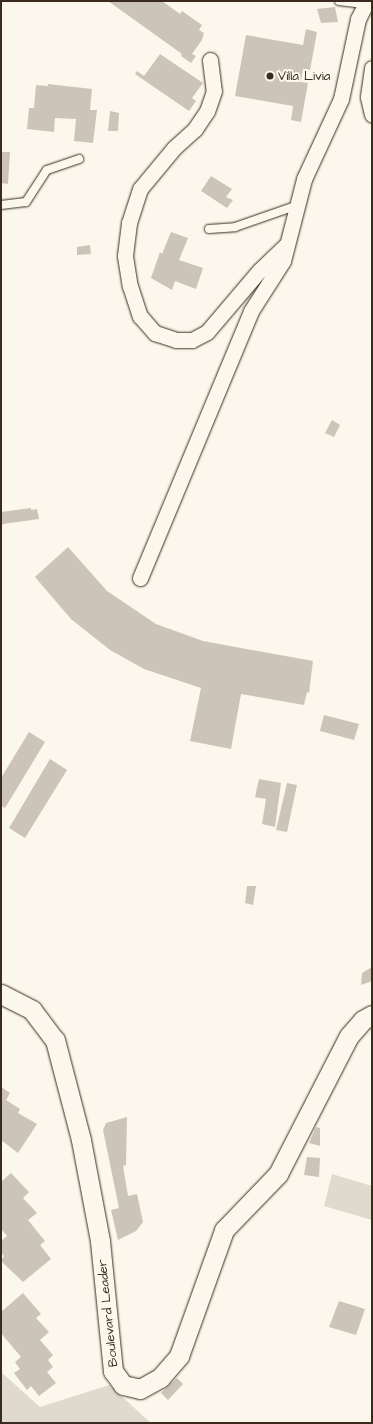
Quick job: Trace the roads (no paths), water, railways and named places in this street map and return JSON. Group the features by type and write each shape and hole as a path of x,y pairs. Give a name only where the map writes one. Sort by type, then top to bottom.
{"street":[{"path":"140,578 251,311 283,261 290,241 298,205 313,155 341,100 358,19 365,3"},
{"path":"210,60 214,91 207,112 196,129 174,148 140,189 128,224 125,256 130,286 140,316 155,333 176,340 192,340 207,332 259,271 290,241"},
{"path":"372,68 368,97 372,115"},
{"name":"Boulevard Leader","path":"1,994 32,1010 55,1040 81,1140 100,1241 113,1371 123,1384 140,1389 160,1378 179,1356 224,1230 278,1174 349,1036 363,1020 372,1015"}],"lane":[{"path":"339,1 365,3"},
{"path":"1,205 26,202 47,170 79,159"},
{"path":"209,230 235,227 298,205"}],"place":[{"name":"Villa Livia","path":"270,76"}]}
